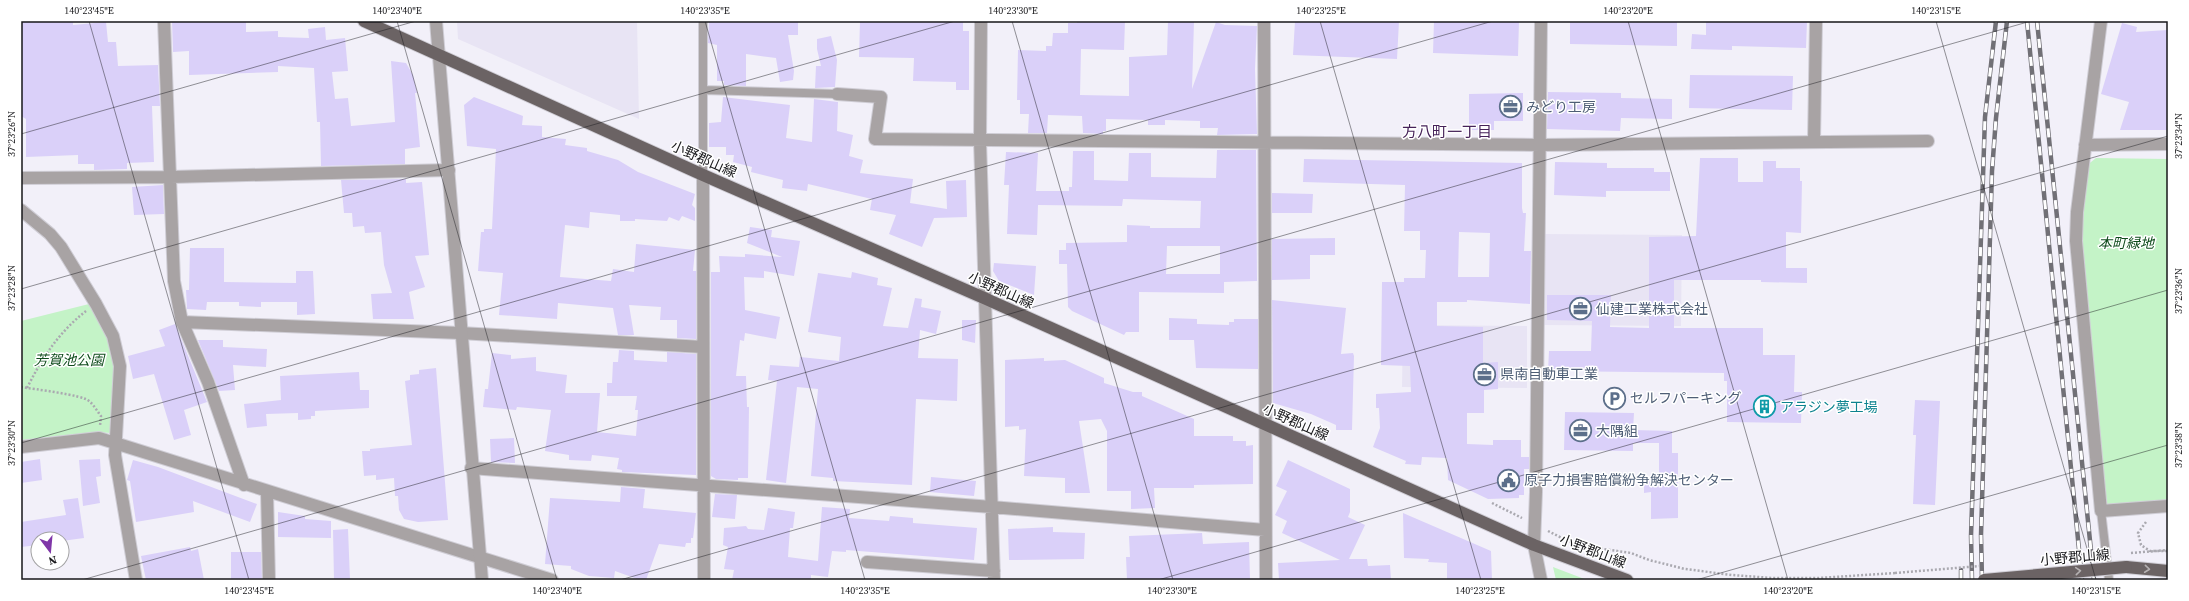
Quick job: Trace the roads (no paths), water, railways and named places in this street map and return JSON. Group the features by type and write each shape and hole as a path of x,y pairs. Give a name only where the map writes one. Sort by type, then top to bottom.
{"main road":[{"name":"小野郡山線","path":"364,21 703,175 984,298 1534,545 1627,580"},
{"name":"小野郡山線","path":"1984,580 2126,567 2168,572"},
{"path":"2163,580 2168,579"}],"street":[{"path":"164,21 174,281 182,322 208,382 244,485"},
{"path":"436,21 449,170 471,468 482,580"},
{"path":"867,562 994,576 980,141 981,21"},
{"path":"1264,21 1266,142 1264,530 1266,580"},
{"path":"1541,21 1534,545 1541,580"},
{"path":"1814,142 1816,21"},
{"path":"2101,21 2077,212 2076,241 2101,511 2168,506"},
{"path":"838,94 881,97 875,139 1540,145 1928,141"},
{"path":"2085,145 2168,144"},
{"path":"21,178 171,177 449,170"},
{"path":"703,175 704,580"},
{"path":"21,210 50,234 57,243 96,304 113,336 120,366 115,455 118,481 136,580"},
{"path":"182,322 460,333 703,347"},
{"path":"21,447 99,438 244,485 552,580"},
{"path":"471,468 704,484 1264,530"},
{"path":"267,492 269,580"}],"lane":[{"path":"703,21 703,175"},
{"path":"703,90 838,94"},
{"path":"2101,511 2109,580"}],"railway":[{"path":"1972,580 1971,536 1985,117 1996,21"},
{"path":"1982,580 1981,535 1992,171 1996,118 2007,21"},
{"path":"2027,21 2082,580"},
{"path":"2037,21 2094,580"},
{"path":"1961,570 1961,580"}],"place":[{"name":"みどり工房","path":"1510,107"},
{"name":"仙建工業株式会社","path":"1581,309"},
{"name":"県南自動車工業","path":"1484,374"},
{"name":"セルフパーキング","path":"1615,398"},
{"name":"アラジン夢工場","path":"1764,407"},
{"name":"大隅組","path":"1581,431"},
{"name":"原子力損害賠償紛争解決センター","path":"1509,480"}],"district":[{"name":"方八町一丁目","path":"1447,132"}],"park label":[{"name":"本町緑地","path":"2126,243"},
{"name":"芳賀池公園","path":"69,360"}]}
